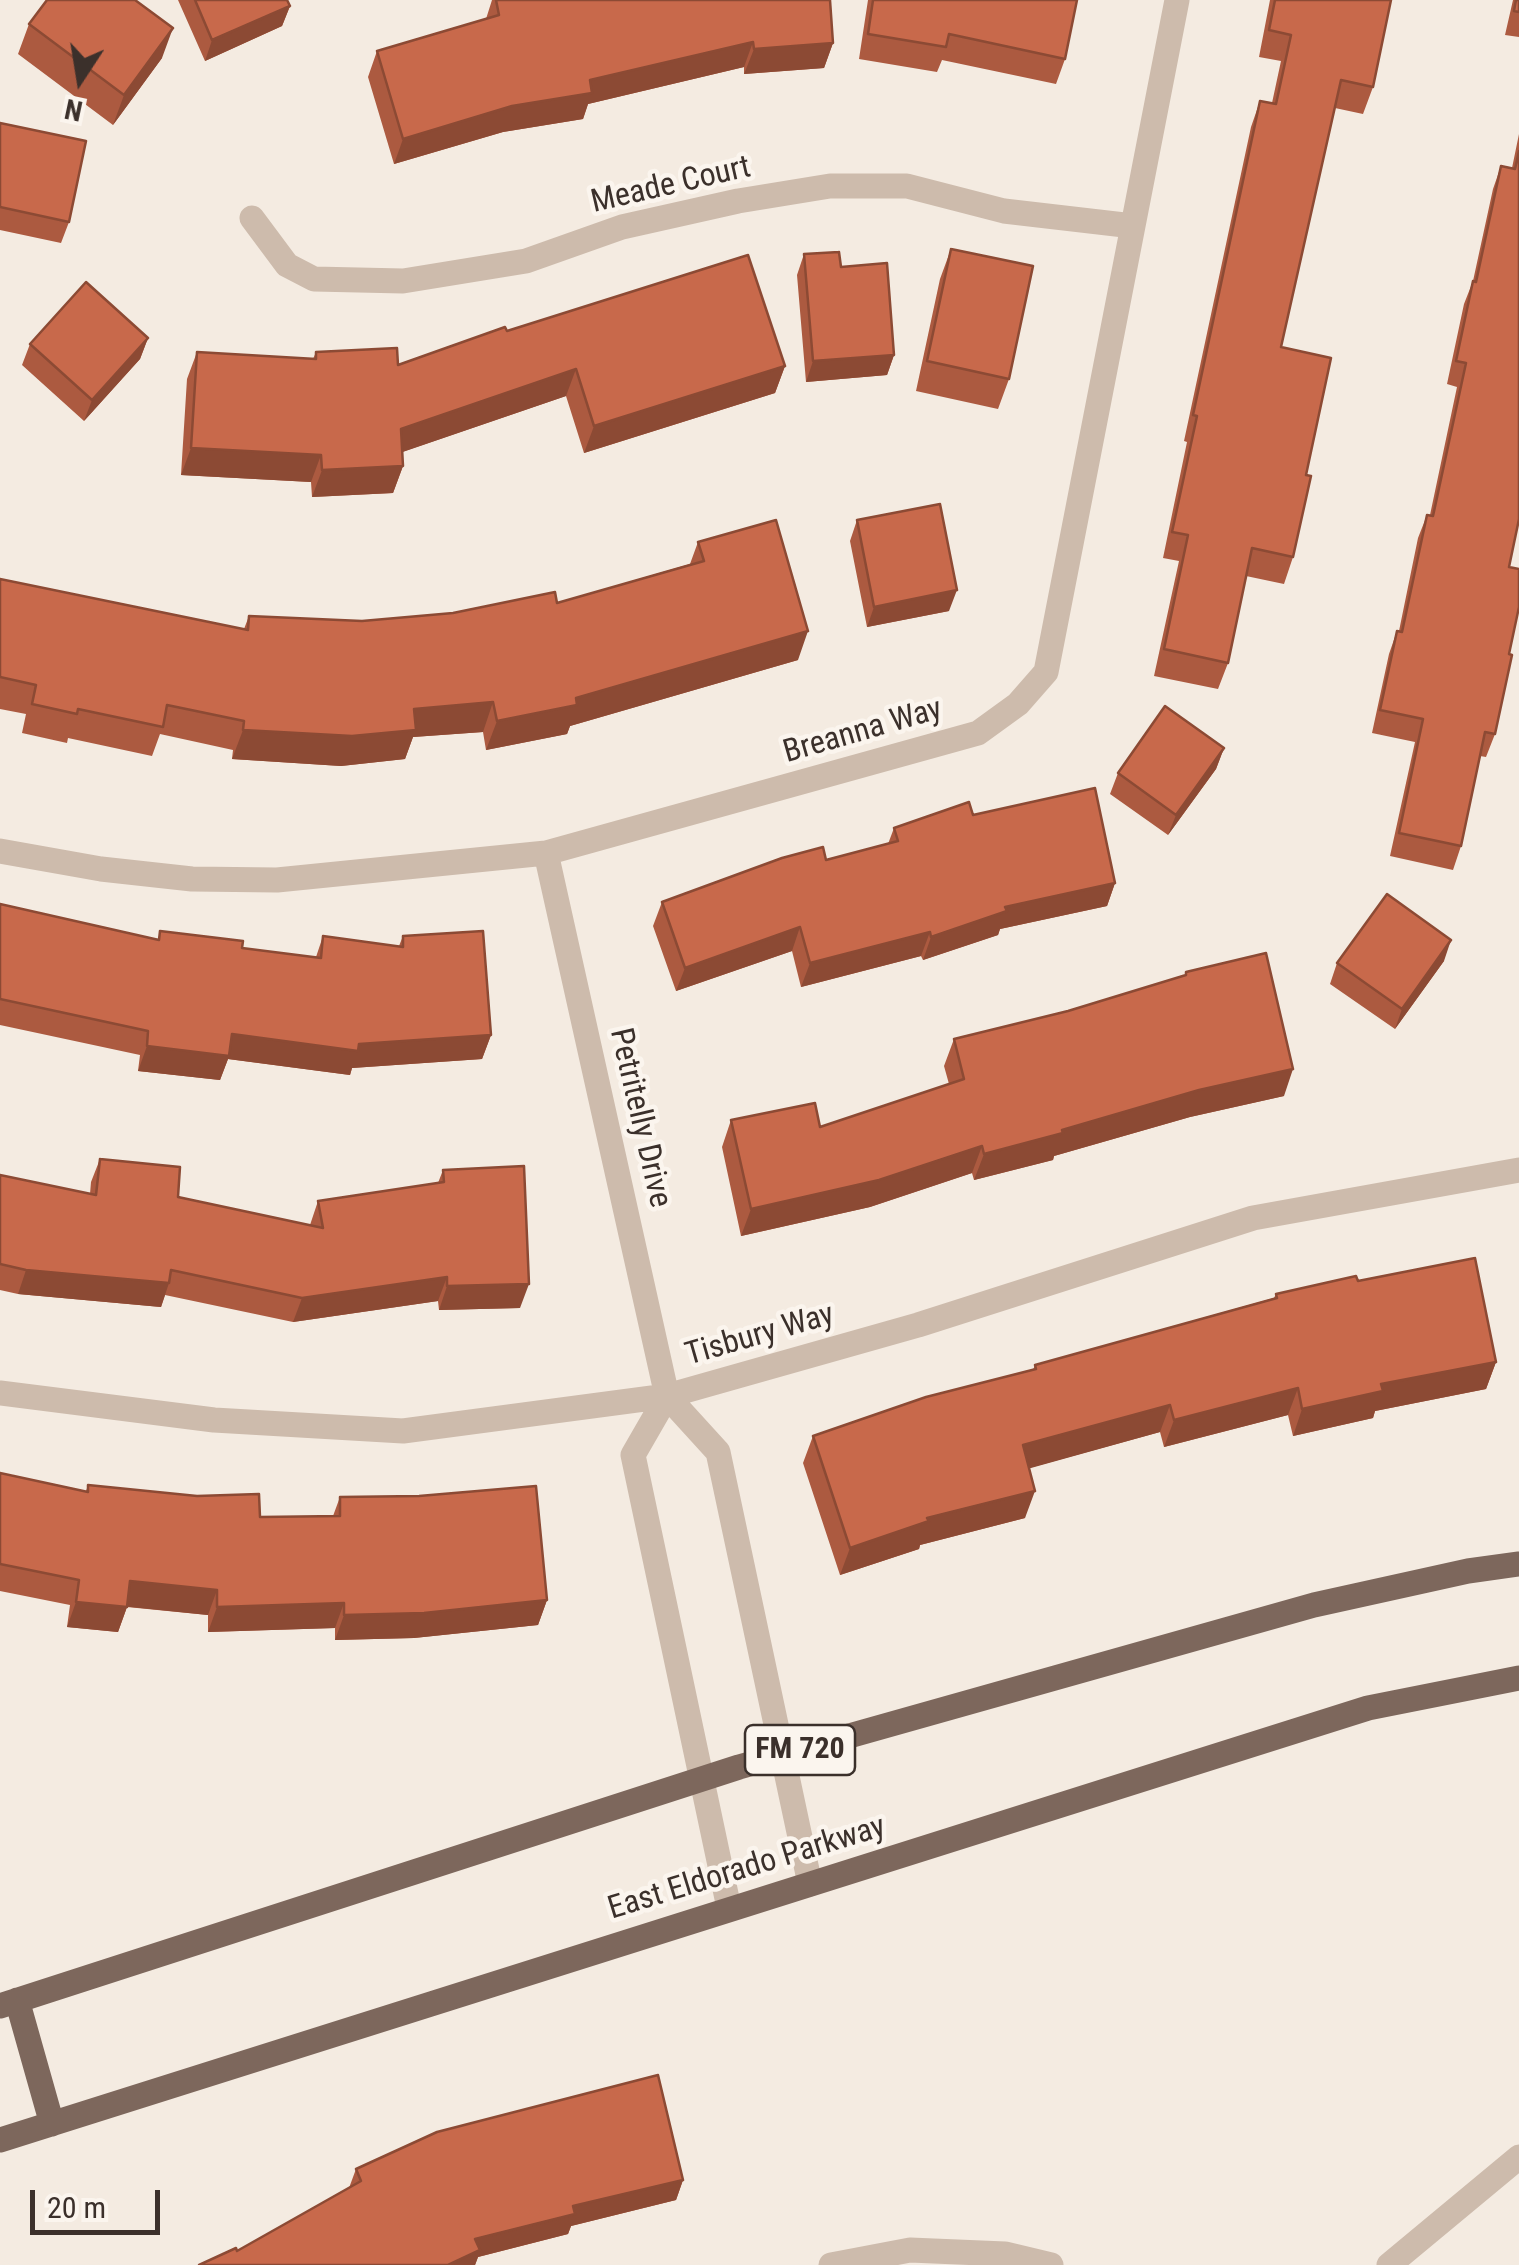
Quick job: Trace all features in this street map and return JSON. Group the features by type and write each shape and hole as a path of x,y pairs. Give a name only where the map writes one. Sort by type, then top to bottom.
{"main road":[{"name":"FM 720","path":"8,2003 783,1755 1314,1605 1468,1571 1519,1564"},
{"name":"East Eldorado Parkway","path":"0,2140 1368,1708 1519,1678"},
{"path":"8,2003 52,2124"}],"street":[{"name":"Breanna Way","path":"0,851 101,869 192,879 277,880 546,854 978,733 1018,704 1046,672 1177,0"},
{"name":"Meade Court","path":"252,218 286,266 314,278 402,280 526,261 622,227 738,200 830,186 907,186 1004,210 1134,226"},
{"name":"Petritelly Drive","path":"546,854 668,1396 718,1452 810,1884"},
{"name":"Tisbury Way","path":"0,1393 214,1420 402,1431 668,1396 918,1325 1253,1218 1519,1170"},
{"path":"668,1396 633,1455 729,1908"},
{"path":"1389,2265 1519,2156"},
{"path":"831,2265 910,2250 1005,2254 1051,2265"}],"building":[{"path":"47,0 135,0 173,28 124,95 29,24"},
{"path":"195,0 287,0 290,6 212,40"},
{"path":"496,0 830,0 833,43 754,49 753,42 590,80 592,93 512,106 403,139 377,51 499,15"},
{"path":"873,0 1077,0 1065,59 949,34 946,47 868,34"},
{"path":"1275,0 1391,0 1373,87 1341,80 1281,347 1331,358 1293,557 1252,548 1228,663 1164,649 1188,535 1172,532 1260,101 1276,104 1291,35 1269,30"},
{"path":"0,123 86,141 69,222 0,207"},
{"path":"1519,151 1519,519 1509,567 1519,569 1519,607 1495,734 1485,732 1461,846 1399,833 1423,719 1380,710 1397,631 1402,632 1427,515 1433,516 1466,363 1456,361 1501,166 1515,169"},
{"path":"951,249 1033,266 1009,379 927,361"},
{"path":"839,252 841,267 887,263 894,355 813,361 804,254"},
{"path":"748,255 785,366 594,426 576,369 401,429 403,466 322,470 321,455 191,448 197,352 316,359 316,352 397,348 398,365 505,327 507,331"},
{"path":"86,282 148,338 92,400 30,344"},
{"path":"940,504 957,590 874,607 857,520"},
{"path":"776,520 808,631 576,698 577,705 497,721 493,702 414,709 416,730 352,736 243,730 244,721 167,705 163,727 78,709 77,714 32,704 36,685 0,677 0,579 248,630 249,616 362,621 453,613 555,592 557,603 704,561 698,542"},
{"path":"1165,706 1224,748 1176,815 1118,773"},
{"path":"1095,788 1115,883 1005,907 1007,911 931,937 930,932 810,963 800,927 685,968 662,902 823,847 826,860 898,841 894,828 969,802 973,815"},
{"path":"1387,894 1451,940 1402,1009 1337,963"},
{"path":"0,904 159,940 160,931 243,941 242,948 321,958 323,936 403,947 403,936 483,931 491,1035 359,1044 358,1051 232,1034 229,1056 147,1046 148,1031 0,999"},
{"path":"1266,953 1293,1069 1199,1090 984,1154 982,1146 879,1180 751,1209 731,1120 815,1103 820,1127 964,1079 954,1039 1068,1011 1186,972"},
{"path":"100,1159 180,1167 178,1197 323,1228 318,1201 444,1182 443,1170 524,1166 529,1284 447,1286 447,1277 302,1298 171,1270 169,1283 26,1270 0,1264 0,1175 96,1195"},
{"path":"1475,1258 1496,1362 1381,1384 1383,1391 1302,1409 1298,1388 1174,1420 1170,1405 1023,1445 1035,1491 927,1518 929,1521 850,1548 813,1436 926,1397 1036,1369 1035,1365 1277,1298 1276,1294 1356,1276 1358,1281"},
{"path":"0,1473 88,1492 88,1485 197,1496 259,1494 260,1517 340,1516 340,1497 419,1496 536,1486 547,1600 424,1613 344,1615 344,1603 217,1607 217,1590 130,1581 127,1607 76,1602 79,1580 0,1564"},
{"path":"658,2075 683,2180 573,2206 575,2214 475,2239 480,2250 448,2265 199,2265 236,2248 237,2251 361,2181 356,2169 437,2132"}]}
